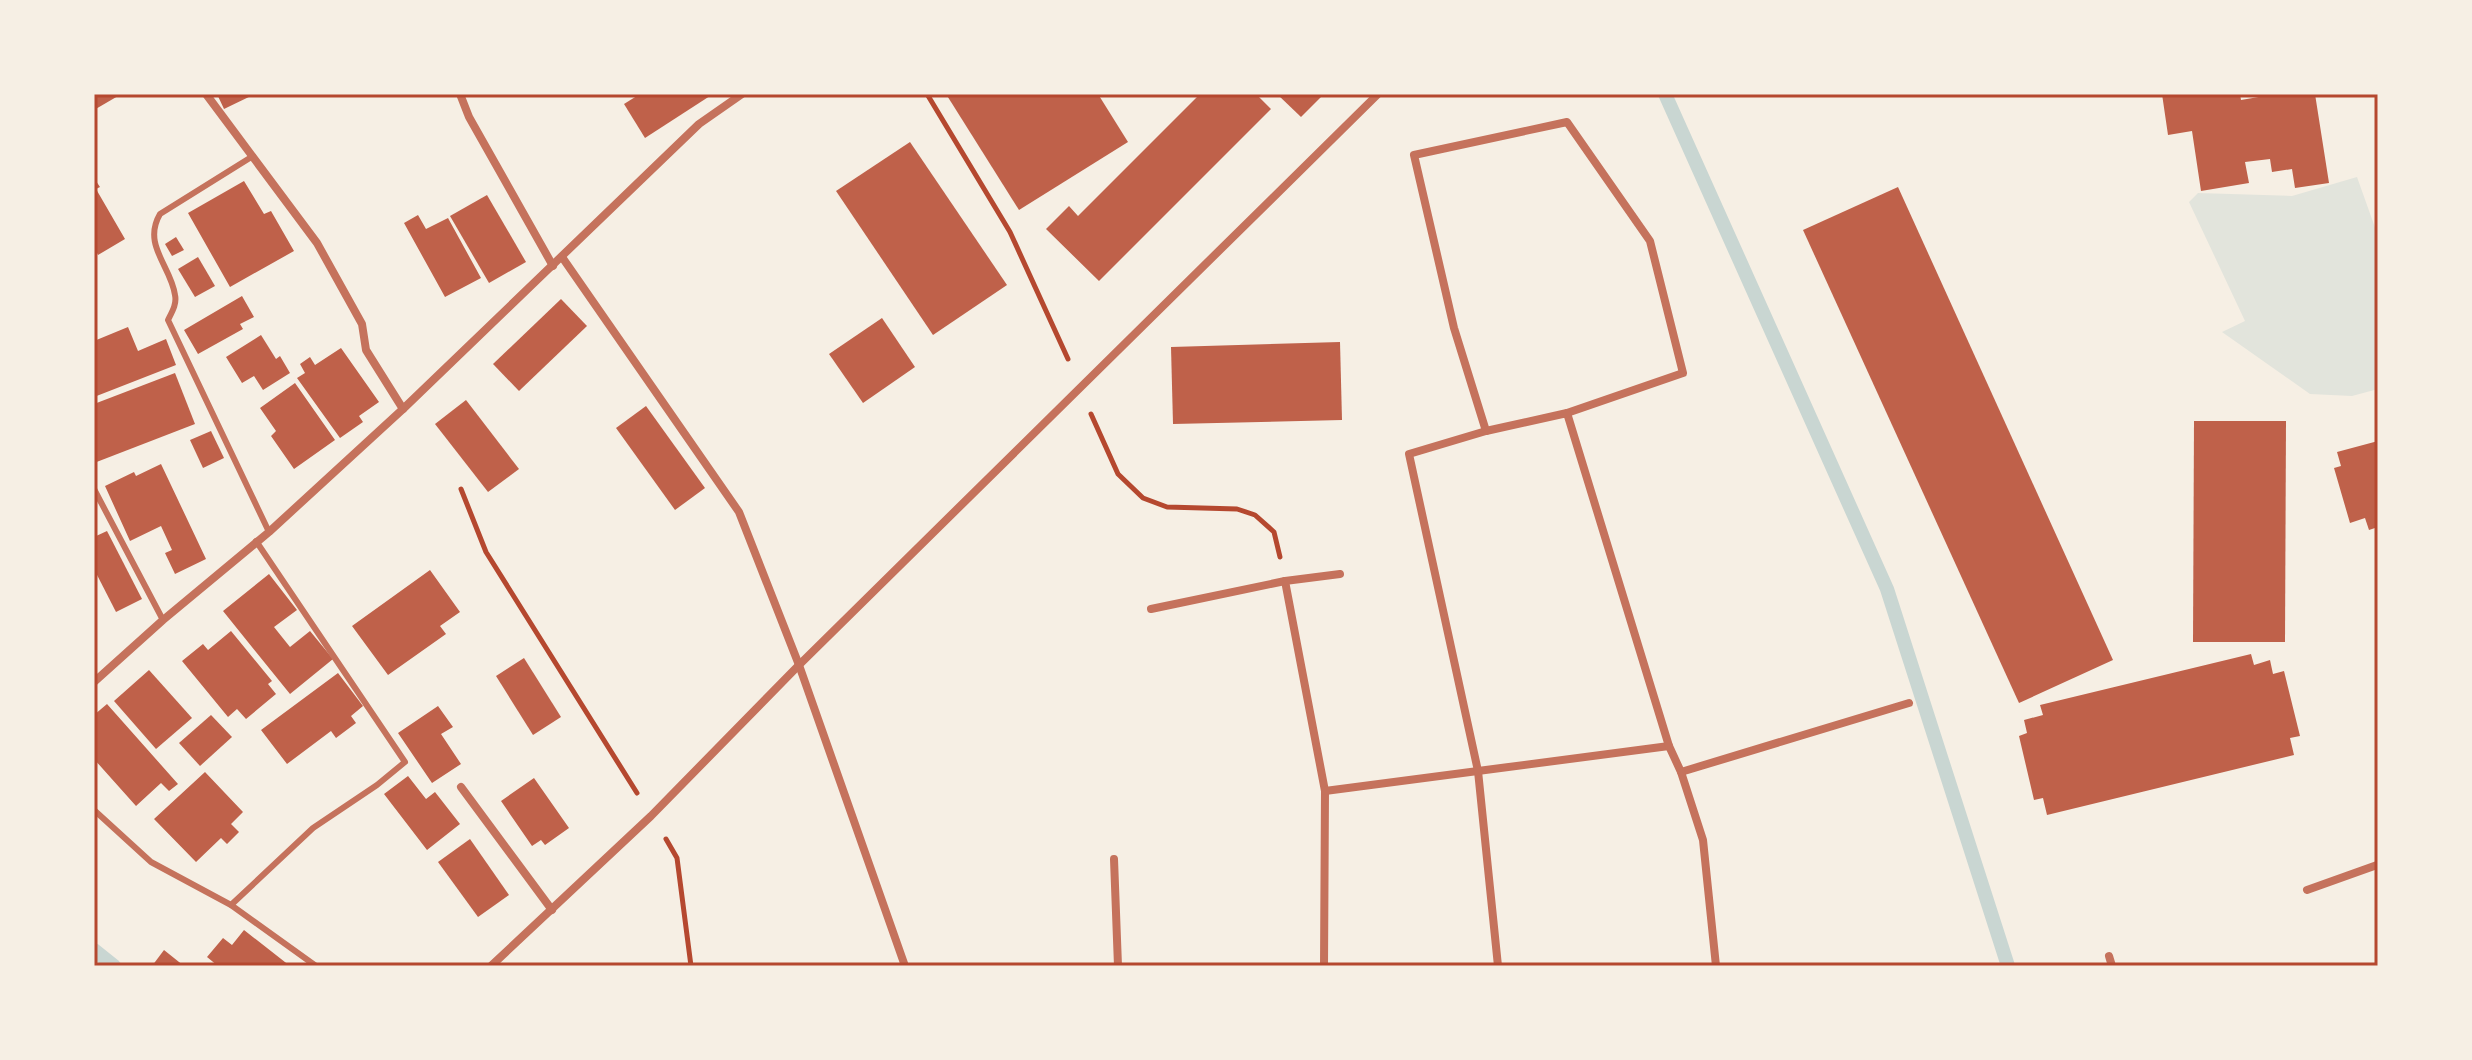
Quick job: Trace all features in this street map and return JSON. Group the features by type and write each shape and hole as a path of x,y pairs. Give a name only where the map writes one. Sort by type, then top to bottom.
{"street":[{"path":"206,94 317,243 362,324 366,350 403,409"},
{"path":"460,94 469,117 553,266"},
{"path":"94,682 269,532 403,409 699,124 742,94"},
{"path":"491,966 651,816 799,665 1378,94"},
{"path":"1486,431 1454,328 1414,155 1567,122 1650,241 1683,373 1567,413 1486,431 1409,454 1478,771 1498,966"},
{"path":"562,257 739,512 799,665 905,966"},
{"path":"1567,413 1669,746 1681,772 1703,840 1716,966"},
{"path":"1151,609 1285,581 1340,574"},
{"path":"1285,581 1325,791 1324,966"},
{"path":"1681,772 1909,703"},
{"path":"1325,791 1669,746"},
{"path":"461,787 552,910"},
{"path":"1114,859 1118,966"},
{"path":"2307,890 2378,867"},
{"path":"2109,956 2112,966"}],"lane":[{"path":"253,156 160,214 155,223 155,250 175,293 175,306 168,320 269,532"},
{"path":"94,489 163,620"},
{"path":"231,905 313,828 405,762 256,541"},
{"path":"94,810 151,862 231,905 316,966"}],"path":[{"path":"461,489 486,552 677,858 691,966"}],"shaded area":[{"path":"2357,177 2378,236 2378,389 2352,396 2310,394 2222,332 2245,321 2189,202 2198,193 2292,196"}],"building":[{"path":"94,94 116,94 118,96 94,110"},
{"path":"217,94 255,94 224,109"},
{"path":"640,94 713,94 645,138 624,104"},
{"path":"946,94 1098,94 1128,142 1019,210"},
{"path":"1196,94 1256,94 1271,109 1099,281 1046,229 1069,206 1078,216 1198,96"},
{"path":"1277,94 1324,94 1301,117"},
{"path":"2162,94 2240,94 2241,100 2276,94 2315,94 2329,183 2295,188 2292,169 2272,172 2270,159 2245,162 2249,183 2201,191 2192,131 2168,135"},
{"path":"910,142 1007,285 933,335 836,191"},
{"path":"94,178 100,187 96,189 125,239 98,255 94,247"},
{"path":"244,181 264,214 271,211 294,251 230,287 188,213"},
{"path":"1898,187 2113,660 2019,703 1803,230"},
{"path":"487,195 526,262 489,283 450,216"},
{"path":"418,215 426,229 448,218 481,278 445,297 404,223"},
{"path":"176,237 184,250 172,256 165,244"},
{"path":"198,257 215,286 195,297 178,269"},
{"path":"242,296 254,317 240,324 243,329 198,354 184,330"},
{"path":"561,299 587,326 519,391 493,364"},
{"path":"882,318 915,367 863,403 829,354"},
{"path":"128,327 138,351 166,339 176,365 94,397 94,341"},
{"path":"261,335 276,359 280,356 290,373 263,390 254,376 242,383 226,357"},
{"path":"1340,342 1342,420 1173,424 1171,347"},
{"path":"341,348 379,402 359,416 363,422 340,438 297,378 305,373 300,364 310,357 315,365"},
{"path":"175,373 195,424 94,463 94,404"},
{"path":"295,383 335,440 294,469 271,436 276,431 260,408"},
{"path":"466,400 519,469 488,492 435,424"},
{"path":"646,406 705,488 675,510 616,428"},
{"path":"2194,421 2286,421 2285,642 2193,642"},
{"path":"211,431 224,458 203,468 190,440"},
{"path":"2378,441 2378,527 2369,530 2365,518 2350,523 2334,468 2341,466 2337,452"},
{"path":"161,464 206,559 175,574 165,553 172,550 161,526 130,541 105,486 134,472 136,476"},
{"path":"107,531 142,599 116,612 94,569 94,537"},
{"path":"430,570 460,612 440,626 446,634 388,675 352,626"},
{"path":"269,574 297,610 274,627 290,647 310,631 333,659 290,694 223,611"},
{"path":"231,631 272,681 268,684 276,694 246,719 237,709 228,717 182,661 203,644 208,650"},
{"path":"2251,654 2254,665 2270,660 2273,674 2284,671 2300,736 2290,738 2294,755 2047,815 2043,798 2034,800 2019,736 2027,733 2024,720 2043,715 2040,705"},
{"path":"524,658 561,717 533,735 496,676"},
{"path":"149,670 192,718 156,749 114,701"},
{"path":"338,673 363,706 351,716 356,723 336,738 331,731 287,764 261,730"},
{"path":"107,704 178,784 169,791 161,783 136,806 94,759 94,715"},
{"path":"438,706 453,727 441,734 461,764 432,783 398,733"},
{"path":"211,715 232,737 200,766 179,743"},
{"path":"205,772 243,812 231,824 239,832 227,844 221,838 196,862 154,819"},
{"path":"408,776 426,799 435,792 460,824 427,850 384,794"},
{"path":"534,778 569,828 545,845 541,840 532,846 501,801"},
{"path":"470,839 509,895 478,917 438,862"},
{"path":"244,930 290,966 218,966 207,957 223,938 232,945"},
{"path":"164,950 184,966 152,966"}],"waterway":[{"path":"1665,94 1887,589 2008,966"},
{"path":"94,950 114,966"}]}
